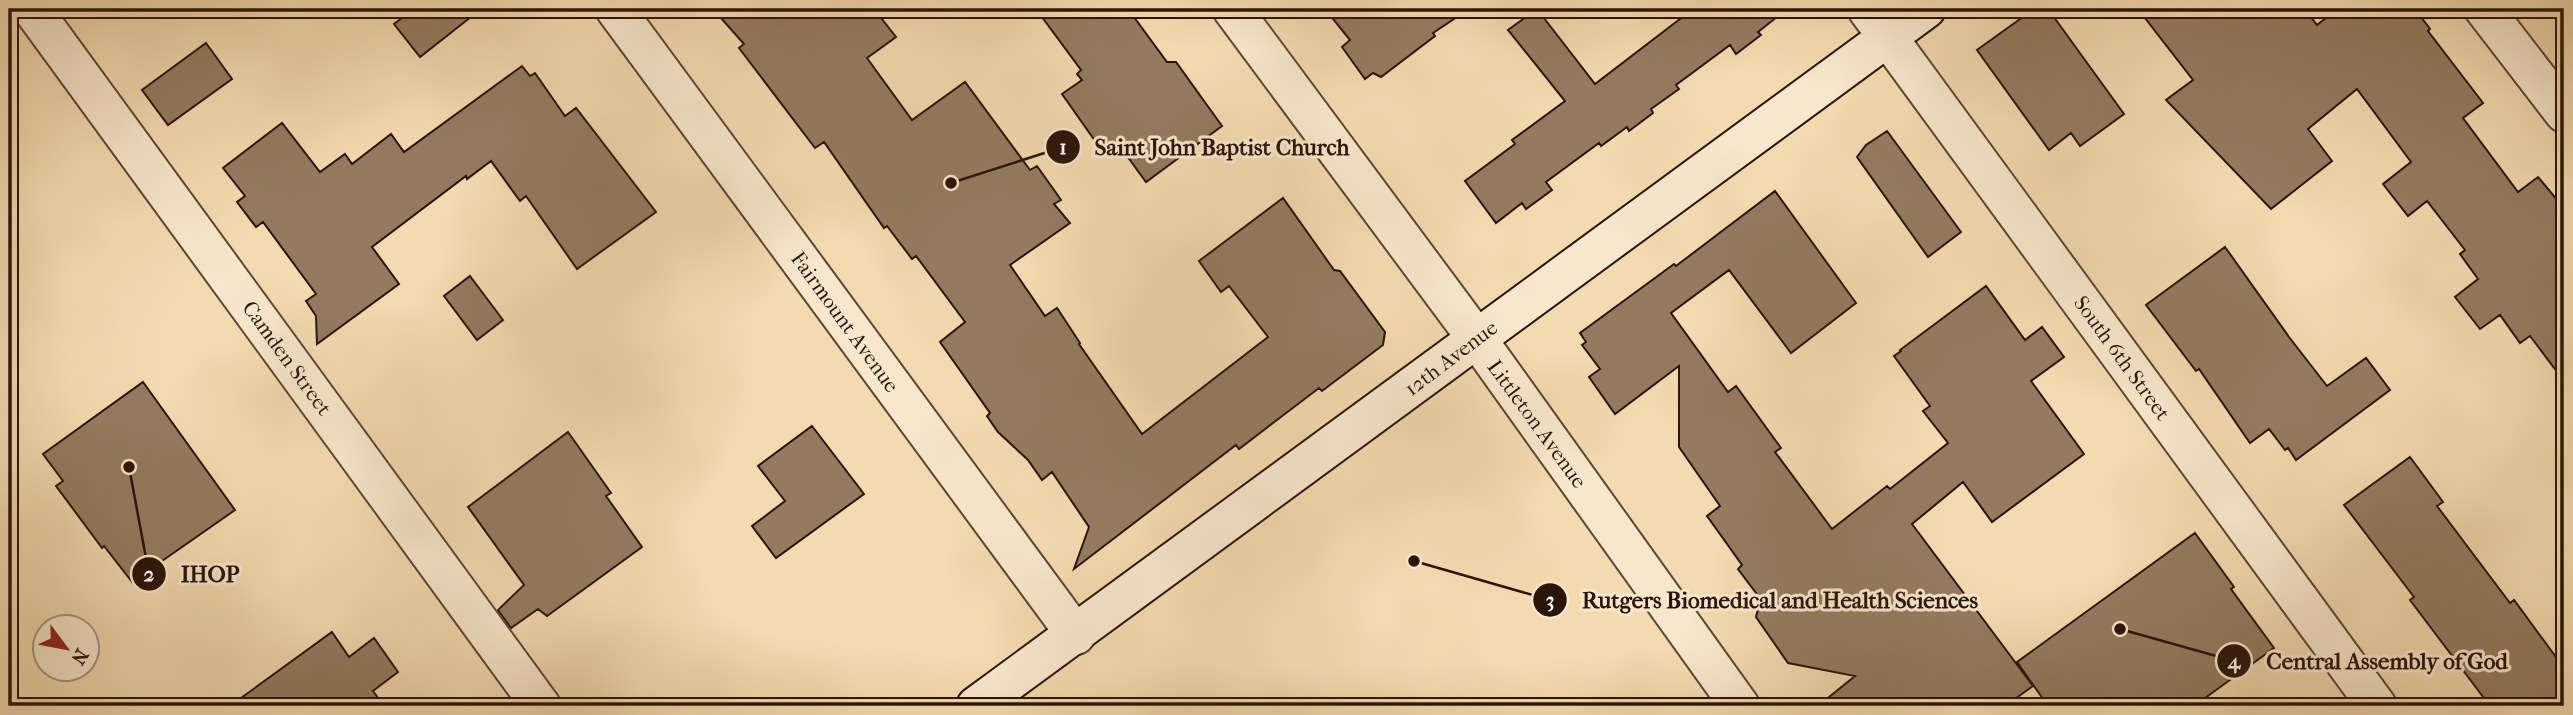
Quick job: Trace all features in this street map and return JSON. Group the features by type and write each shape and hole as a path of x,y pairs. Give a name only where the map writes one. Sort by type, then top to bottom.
{"street":[{"name":"Camden Street","path":"32,9 541,706"},
{"name":"Fairmount Avenue","path":"615,9 1076,635"},
{"name":"Littleton Avenue","path":"1232,9 1477,339 1740,706"},
{"name":"12th Avenue","path":"976,706 1477,339 1877,23 1926,9"},
{"path":"2484,9 2564,113"},
{"name":"South 6th Street","path":"1877,23 2365,702"}],"building":[{"path":"414,9 481,9 420,57 394,24"},
{"path":"713,9 874,9 896,37 867,58 912,120 965,82 1030,170 1037,166 1061,200 1054,204 1070,223 1010,265 1045,316 1057,308 1142,434 1268,337 1229,286 1221,292 1199,261 1283,198 1334,270 1340,271 1385,332 1383,345 1322,391 1319,388 1239,449 1236,445 1074,569 1089,527 1052,472 1042,480 1028,460 998,432 987,416 990,413 940,342 965,322 916,256 912,259 887,226 884,228 824,142 815,148 739,48 744,44"},
{"path":"1036,9 1128,9 1167,62 1176,62 1222,126 1146,182 1119,145 1105,155 1062,94 1082,80 1077,74 1081,70"},
{"path":"1325,9 1469,9 1433,33 1435,36 1381,77 1373,73 1365,79 1342,47 1350,40"},
{"path":"1537,9 1595,84 1693,9 1787,9 1758,32 1761,35 1736,54 1730,45 1676,85 1679,89 1651,109 1653,113 1629,131 1627,127 1601,146 1599,143 1546,182 1552,190 1526,209 1522,203 1496,223 1465,181 1515,144 1512,140 1565,101 1508,30"},
{"path":"2034,9 2048,9 2124,114 2080,146 2071,133 2049,150 1977,50"},
{"path":"2138,9 2305,9 2317,25 2337,9 2415,9 2430,29 2428,31 2483,103 2463,118 2518,192 2538,177 2564,208 2564,381 2530,336 2520,343 2500,315 2480,329 2455,297 2478,279 2460,254 2465,250 2427,201 2408,216 2383,184 2411,162 2357,89 2308,129 2332,161 2271,209 2166,100 2193,80"},
{"path":"206,43 232,79 168,125 142,90"},
{"path":"522,66 530,76 535,73 565,116 576,108 656,212 577,269 526,196 520,201 491,161 467,179 466,176 372,247 399,284 317,344 316,316 306,301 316,294 263,222 256,227 237,202 245,196 223,168 282,123 320,172 345,154 352,164 391,134 404,152"},
{"path":"1887,131 1961,232 1928,257 1857,157 1866,145"},
{"path":"1775,191 1856,303 1791,353 1729,270 1671,313 1728,392 1736,386 1781,448 1775,452 1832,529 1887,486 1890,489 1948,443 1923,411 1930,406 1894,356 1986,286 2025,340 2042,327 2064,357 2031,381 2084,454 1992,522 1963,482 1912,524 2033,686 2005,706 1818,706 1855,676 1788,663 1756,617 1758,609 1753,602 1759,597 1738,569 1742,565 1707,516 1720,506 1679,447 1679,366 1615,414 1589,377 1600,369 1582,345 1586,342 1580,333 1674,264 1676,266"},
{"path":"2225,247 2327,386 2366,358 2390,390 2296,460 2269,429 2250,443 2199,369 2196,371 2146,305"},
{"path":"470,276 503,320 477,340 444,296"},
{"path":"143,382 235,510 132,582 104,546 102,548 56,486 63,481 43,454"},
{"path":"812,426 864,494 776,558 752,526 785,501 758,466"},
{"path":"568,432 611,493 606,496 642,547 547,616 538,609 511,628 498,610 524,585 468,507"},
{"path":"2410,457 2443,502 2437,506 2510,603 2514,600 2564,668 2564,706 2490,706 2410,600 2414,597 2344,505"},
{"path":"2195,533 2274,648 2194,706 2048,706 2017,662"},
{"path":"332,632 349,657 374,638 398,672 373,691 384,706 230,706"}],"place":[{"name":"Saint John Baptist Church","path":"951,183"},
{"name":"IHOP","path":"129,467"},
{"name":"Rutgers Biomedical and Health Sciences","path":"1414,561"},
{"name":"Central Assembly of God","path":"2120,629"}]}
